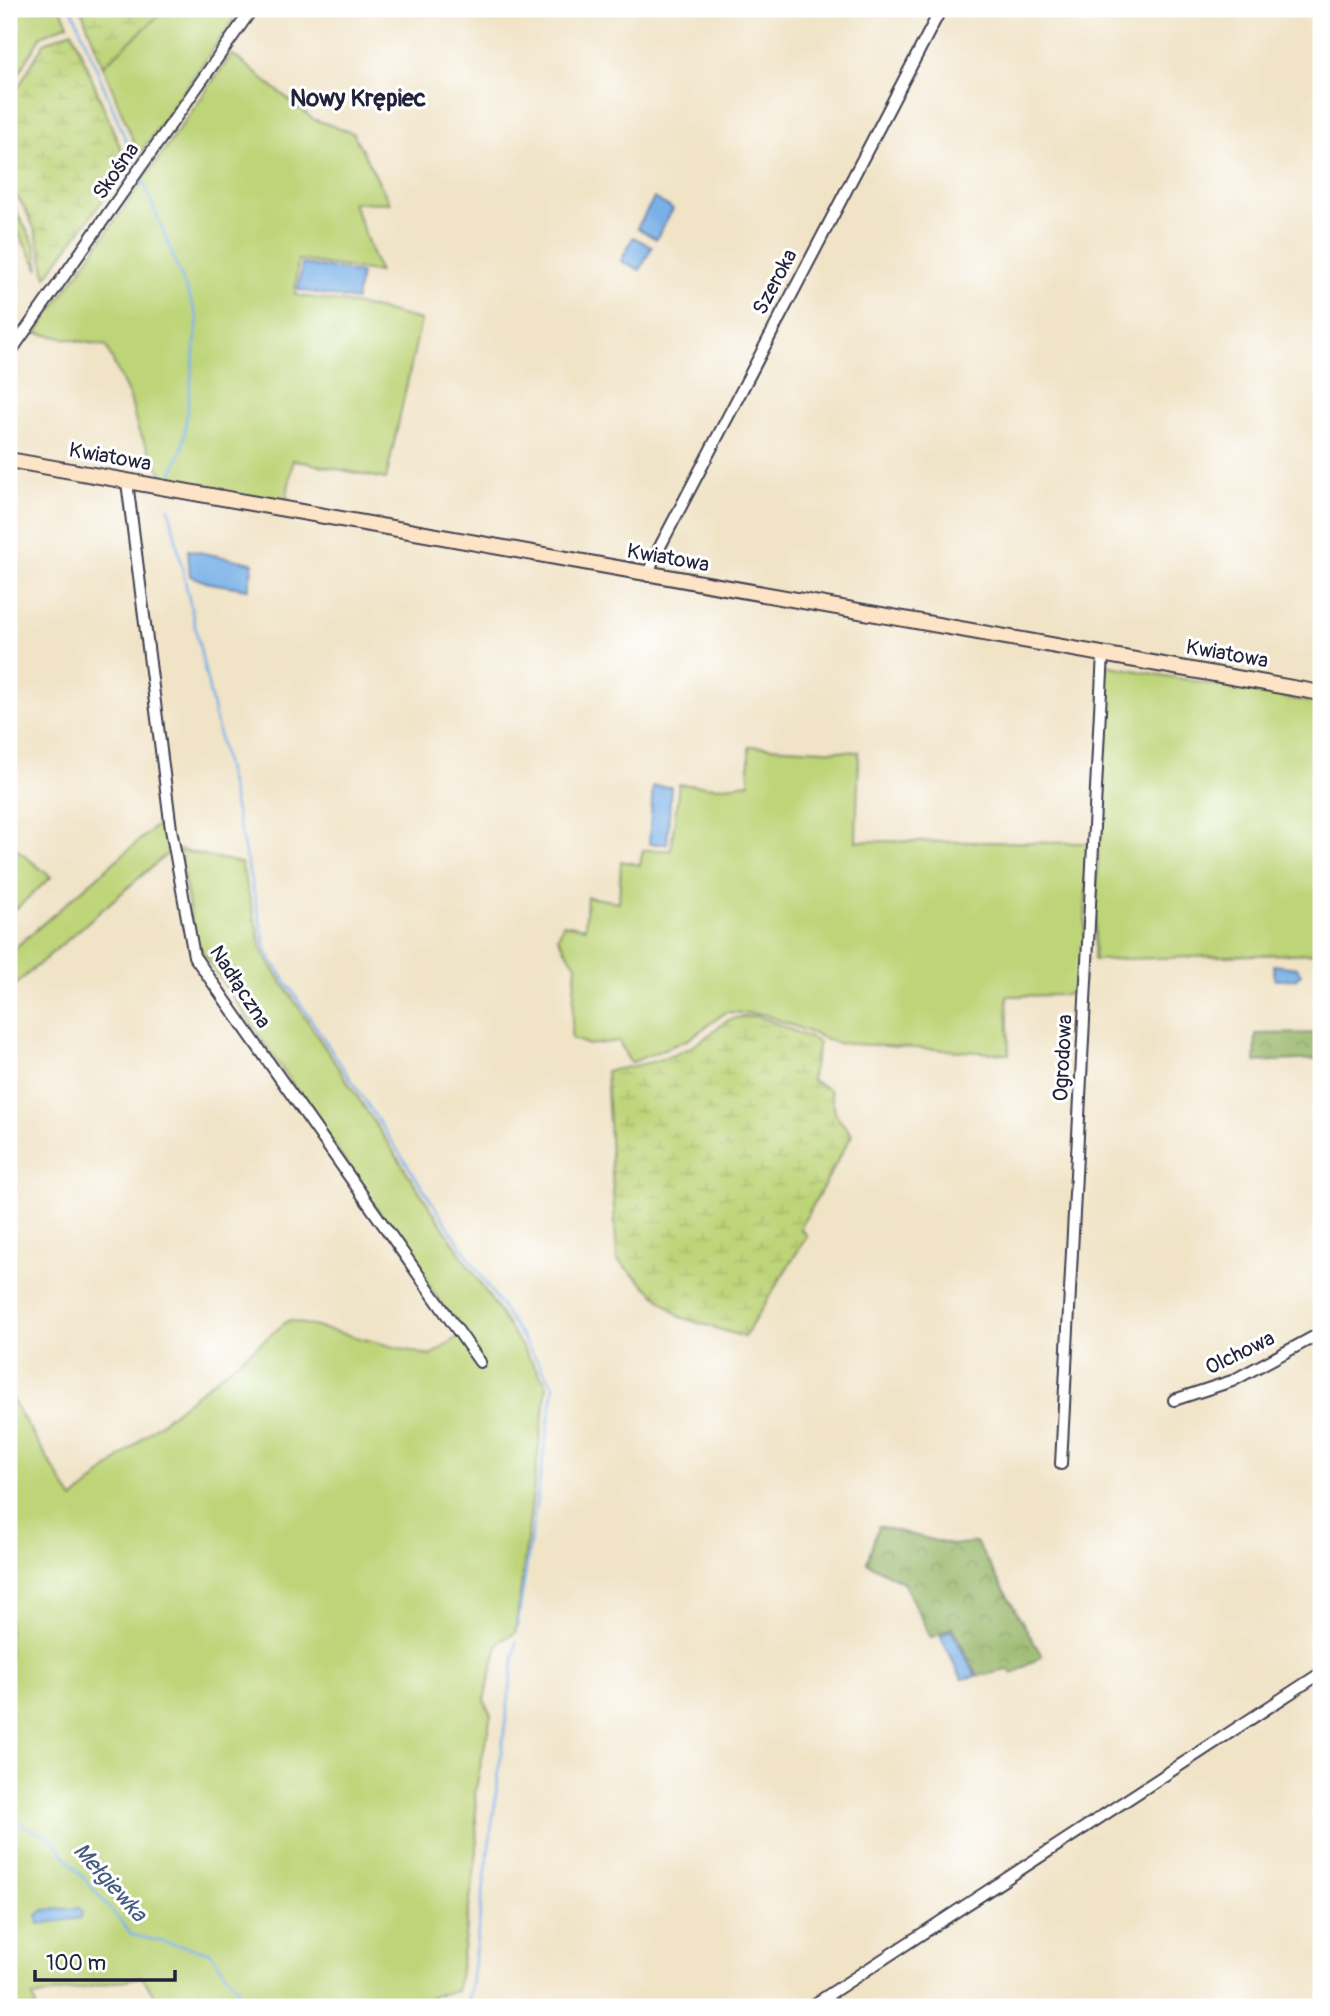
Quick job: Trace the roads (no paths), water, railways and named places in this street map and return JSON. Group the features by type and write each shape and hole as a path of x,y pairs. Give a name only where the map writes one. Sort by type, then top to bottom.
{"street":[{"name":"Skośna","path":"9,354 252,9"},
{"name":"Szeroka","path":"648,576 653,560 941,9"},
{"name":"Kwiatowa","path":"9,460 648,576 1321,693"},
{"name":"Nadłączna","path":"127,482 171,829 194,956 480,1362"},
{"name":"Ogrodowa","path":"1061,1464 1102,653"},
{"name":"Olchowa","path":"1174,1401 1232,1381 1321,1333"},
{"path":"810,2007 1321,1673"}],"water":[{"path":"654,198 673,209 656,239 637,228"},
{"path":"633,237 652,247 640,270 621,261"},
{"path":"302,264 361,273 356,300 298,290"},
{"path":"188,550 253,563 248,589 209,583 190,576"},
{"path":"653,786 671,787 667,844 649,844"},
{"path":"1273,965 1297,968 1301,974 1295,979 1275,980"},
{"path":"951,1630 976,1676 962,1679 940,1636"},
{"path":"79,1908 82,1912 80,1918 39,1924 37,1915 44,1910"}],"waterway":[{"path":"72,9 135,162"},
{"path":"142,178 198,319 183,446 172,474"},
{"path":"169,508 267,953 554,1386 517,1628"},
{"path":"468,2007 516,1642"},
{"name":"Mełgiewka","path":"9,1821 13,1820 51,1839 132,1935 210,1952 251,2007"},
{"name":"Mełgiewka","path":"432,2007 437,2004 469,2007"}],"district":[{"name":"Nowy Krępiec","path":"358,98"}]}
